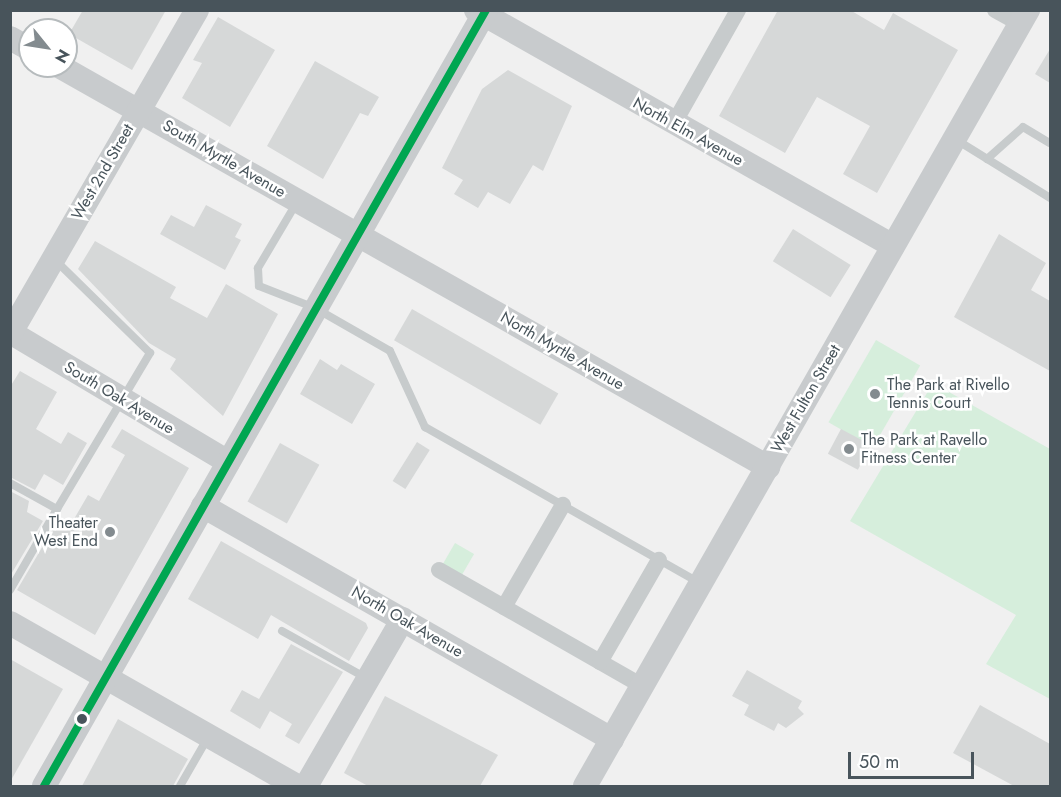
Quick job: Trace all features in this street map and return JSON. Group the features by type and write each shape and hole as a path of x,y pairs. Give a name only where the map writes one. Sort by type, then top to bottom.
{"street":[{"name":"West 2nd Street","path":"11,333 197,10"},
{"path":"674,126 738,10"},
{"path":"995,10 1024,17"},
{"path":"44,786 482,12"},
{"name":"North Elm Avenue","path":"482,12 674,126 893,246"},
{"name":"West Fulton Street","path":"585,786 1024,17"},
{"name":"South Myrtle Avenue","path":"78,77 357,234"},
{"name":"North Myrtle Avenue","path":"357,234 768,467"},
{"name":"South Oak Avenue","path":"11,333 228,462"},
{"path":"504,607 563,505"},
{"name":"North Oak Avenue","path":"203,506 612,739"},
{"path":"600,662 659,560"},
{"path":"439,570 642,686"},
{"path":"306,786 403,620"},
{"path":"10,623 297,786"}],"lane":[{"path":"987,159 1023,128 1050,143"},
{"path":"955,139 1050,198"},
{"path":"298,201 256,279 265,290 315,308 390,351 425,427 701,583"},
{"path":"10,590 120,399 150,353 54,259"},
{"path":"10,483 57,509"},
{"path":"282,631 368,679"},
{"path":"180,786 209,736"}],"green space":[{"name":"The Park at Rivello Tennis Court","path":"876,340 920,365 873,448 828,422"},
{"path":"933,383 1050,449 1050,699 986,664 1016,615 850,521"},
{"path":"455,543 474,554 460,579 440,568"}],"building":[{"path":"83,10 166,10 132,70 78,39 78,19"},
{"path":"778,10 850,10 884,30 893,13 958,50 877,193 843,174 870,126 817,97 785,153 719,116"},
{"path":"218,17 275,50 230,127 182,98 202,63 193,60"},
{"path":"1050,49 1050,83 1035,74"},
{"path":"315,61 379,97 368,116 360,113 323,179 267,146"},
{"path":"508,70 572,106 543,171 533,165 510,204 488,192 478,208 454,194 463,180 442,168 482,89"},
{"path":"206,205 242,224 235,237 241,240 225,270 160,234 171,215 194,227"},
{"path":"793,229 851,265 831,297 773,261"},
{"path":"999,234 1046,263 1031,290 1050,301 1050,371 954,317"},
{"path":"95,241 176,287 170,298 207,318 226,284 278,314 223,416 170,369 176,359 149,343 78,269"},
{"path":"412,309 558,394 540,425 394,340"},
{"path":"320,359 337,370 341,364 375,384 352,424 300,394"},
{"path":"20,371 57,392 36,429 61,444 68,432 87,443 63,485 44,474 35,490 10,477 10,387"},
{"path":"122,429 189,468 95,635 17,590 54,527 67,531 88,495 99,501 125,455 111,447"},
{"name":"The Park at Ravello Fitness Center","path":"841,429 871,445 858,470 828,454"},
{"path":"417,442 430,450 405,489 393,481"},
{"path":"280,443 319,465 287,523 248,502"},
{"path":"10,491 29,501 27,512 43,521 10,576"},
{"path":"221,541 366,623 368,628 349,661 271,615 258,639 188,599"},
{"path":"291,644 343,672 299,744 285,736 292,724 270,711 260,729 230,711 242,690 259,699"},
{"path":"10,659 63,689 10,782"},
{"path":"747,670 802,701 798,708 804,714 786,728 778,723 774,731 744,715 749,705 732,696"},
{"path":"385,696 498,755 480,786 368,786 344,773"},
{"path":"980,705 1050,744 1050,786 1014,786 953,753"},
{"path":"118,719 188,759 173,786 82,786"}],"transit line":[{"path":"44,786 486,10"}],"place":[{"name":"The Park at Rivello Tennis Court","path":"875,394"},
{"name":"The Park at Ravello Fitness Center","path":"849,449"},
{"name":"Theater West End","path":"110,532"}]}
